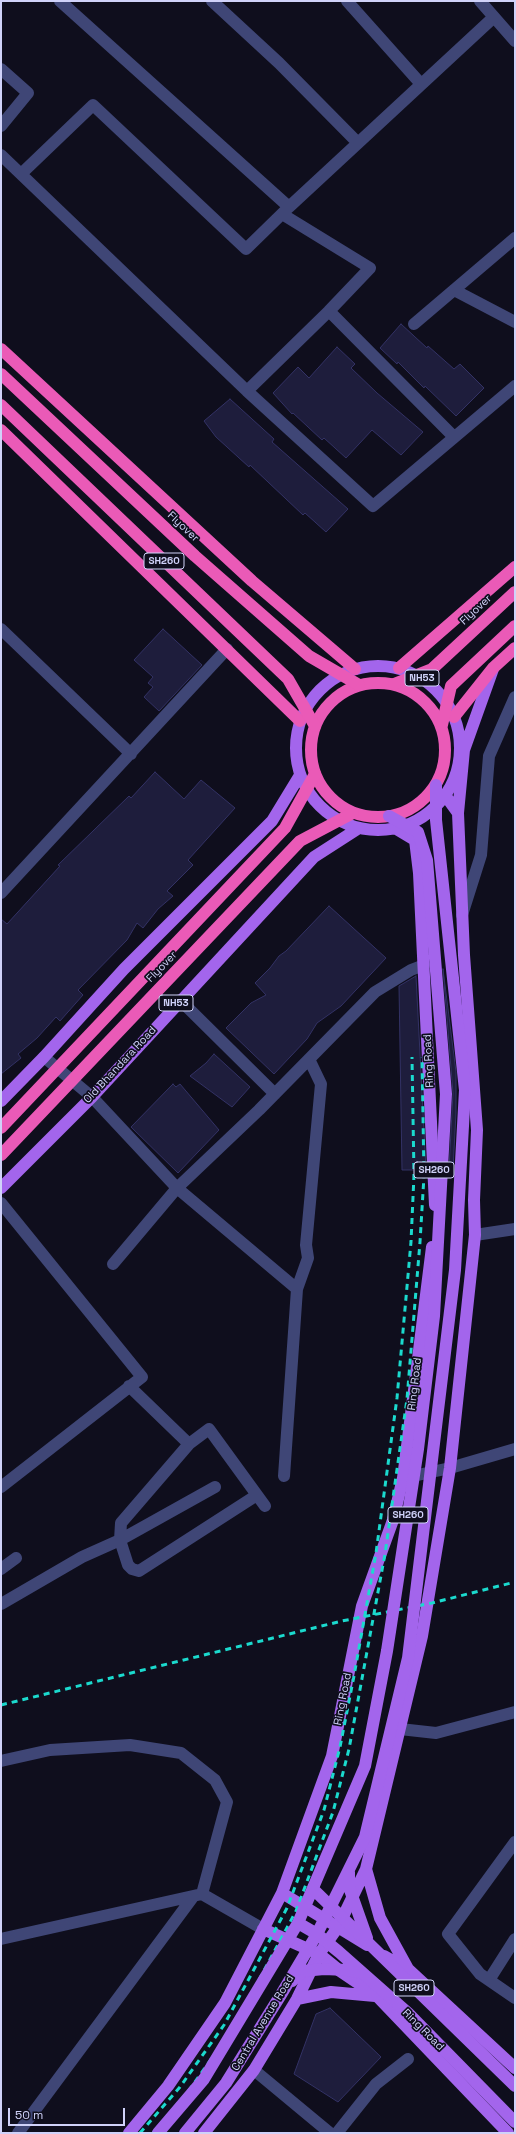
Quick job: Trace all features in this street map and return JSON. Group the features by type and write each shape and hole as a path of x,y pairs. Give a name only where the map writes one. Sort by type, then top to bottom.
{"highway":[{"path":"1,349 252,581 355,669"},
{"name":"Flyover","path":"1,374 195,556 304,651 360,685"},
{"name":"SH260","path":"1,405 288,679 315,726"},
{"name":"SH260","path":"1,430 300,721"},
{"name":"NH53","path":"399,668 515,567"},
{"name":"Flyover","path":"394,684 432,669 515,592"},
{"name":"Flyover","path":"442,725 451,686 515,626"},
{"path":"454,717 493,668 515,648"},
{"name":"Flyover","path":"376,682 394,684 414,692 430,706 442,725 446,746 444,766 436,785 423,800 407,811 389,816 371,817 353,813 333,799 324,790 315,774 311,759 311,742 315,726 325,708 340,694 360,685 376,682"},
{"name":"Flyover","path":"1,1128 285,828 315,774"},
{"name":"Flyover","path":"1,1155 300,841 353,813"}],"main road":[{"name":"NH53","path":"377,665 399,668 422,678 441,695 454,717 460,743 457,770 445,795 431,810 414,821 395,828 377,830 359,828 334,817 313,799 300,775 296,748 300,721 312,698 332,680 355,669 377,665"},
{"name":"Central Avenue Road","path":"204,2133 254,2070 297,1999 319,1954 338,1927 366,1869 422,1636 450,1468 475,1235 474,1200 477,1130 462,917 458,813 464,750 493,668"},
{"path":"1,1100 44,1057 124,969 272,821 300,775"},
{"name":"SH260","path":"330,1905 365,1837 408,1658 455,1270 465,1090 436,820 436,785"},
{"path":"445,795 458,813"},
{"name":"Ring Road","path":"389,816 418,832 427,860 446,1094 434,1316 416,1464 387,1651 365,1766 298,1923 318,1934 408,2013 515,2122"},
{"name":"Old Bhandara Road","path":"1,1188 92,1097 180,1000 314,857 359,828"},
{"name":"Ring Road","path":"129,2133 168,2086 226,2002 282,1893 332,1756 362,1606 393,1520 403,1478 432,1258 435,1197 422,909 415,840 395,828"},
{"path":"349,1869 349,1888 363,1930 371,1946"},
{"path":"366,1869 380,1918 409,1970"},
{"name":"SH260","path":"313,1889 515,2086"},
{"path":"282,1893 338,1927"},
{"name":"Central Avenue Road","path":"184,2133 226,2083 318,1934 330,1905"},
{"name":"Central Avenue Road","path":"158,2133 204,2079 298,1923"},
{"name":"SH260","path":"338,1927 409,1970 515,2068"},
{"name":"Ring Road","path":"263,1929 319,1954 340,1971 377,1996 508,2133"},
{"path":"285,1986 303,1971 324,1969 347,1970 364,1974"},
{"path":"297,1999 332,1992 377,1996"}],"street":[{"path":"60,1 285,211 370,268 329,311 247,391"},
{"path":"212,1 279,63 358,143"},
{"path":"347,1 421,84"},
{"path":"480,1 494,17 513,34"},
{"path":"21,174 93,105 246,249 494,17"},
{"path":"1,69 28,93 1,126"},
{"path":"1,155 247,391 373,506 515,386"},
{"path":"414,324 515,238"},
{"path":"454,290 515,322"},
{"path":"329,311 454,437"},
{"path":"1,629 131,754"},
{"path":"1,893 227,649"},
{"path":"462,917 481,855 489,756 515,698"},
{"path":"113,1264 177,1188 275,1094 374,992 411,970 424,965"},
{"path":"180,1000 275,1094"},
{"path":"44,1057 92,1097 177,1188 297,1289"},
{"path":"284,1476 297,1289 308,1258 306,1245 321,1084 309,1059"},
{"path":"1,1203 142,1376 1,1487"},
{"path":"475,1235 515,1229"},
{"path":"129,1386 189,1444"},
{"path":"257,1495 139,1571 128,1565 120,1540 121,1523 189,1444 209,1429 257,1495 265,1506"},
{"path":"403,1478 450,1468 514,1448"},
{"path":"1,1604 82,1557 120,1540 215,1487"},
{"path":"1,1569 16,1558"},
{"path":"400,1729 436,1733 515,1712"},
{"path":"1,1761 50,1750 130,1745 181,1753 215,1780 227,1802 198,1896 18,2133"},
{"path":"515,1842 448,1934 480,1974 515,1998"},
{"path":"1,1939 198,1896 263,1929"},
{"path":"489,1980 515,1939"},
{"path":"337,2133 376,2084 408,2059"},
{"path":"254,2070 330,2133"}],"building":[{"path":"401,324 427,348 428,346 454,369 460,364 484,388 456,416 425,386 424,388 398,362 397,364 380,348"},
{"path":"337,347 355,364 351,368 377,393 423,432 401,455 372,430 346,458 324,438 322,440 293,413 292,414 273,393 298,367 309,378"},
{"path":"230,399 274,439 272,442 348,509 326,532 305,513 303,515 250,465 249,467 216,437 204,421"},
{"path":"163,629 202,665 159,711 144,697 153,687 148,683 153,677 134,660"},
{"path":"155,772 184,799 201,780 235,808 188,860 193,865 167,891 173,896 158,909 143,928 137,923 127,940 78,990 83,995 60,1021 56,1017 37,1038 18,1054 21,1058 1,1074 1,919 7,924 60,866 58,865 129,796 131,798"},
{"path":"329,906 386,958 341,1006 317,1023 307,1039 274,1074 226,1028 251,1003 266,995 255,983 270,968 279,956 286,951"},
{"path":"443,969 456,1072 456,1113 453,1169 449,1169 453,1093"},
{"path":"416,976 426,1170 402,1170 399,986"},
{"path":"214,1054 250,1087 232,1107 190,1076 206,1063"},
{"path":"173,1084 176,1087 180,1084 219,1130 178,1173 131,1127"},
{"path":"330,2008 381,2057 338,2102 294,2074 316,2014"}],"railway":[{"path":"140,2133 180,2087 224,2025 287,1908 324,1810 340,1747 376,1553 397,1398 411,1242 414,1175 412,1057"},
{"path":"153,2133 187,2093 232,2030 296,1911 333,1812 349,1749 385,1554 407,1399 424,1176 422,1057"},
{"path":"1,1705 342,1621 432,1603 515,1582"}]}
